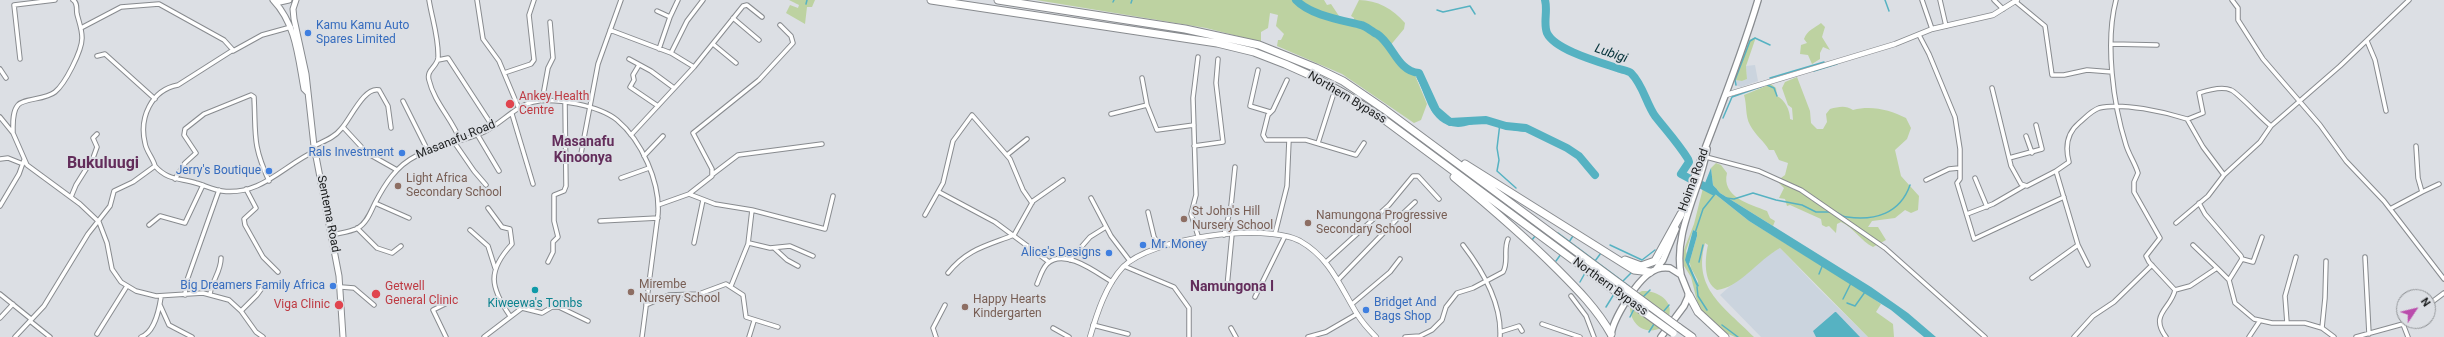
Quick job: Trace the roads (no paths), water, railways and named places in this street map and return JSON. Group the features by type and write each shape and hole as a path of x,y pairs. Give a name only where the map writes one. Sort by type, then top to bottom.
{"highway":[{"name":"Northern Bypass","path":"930,0 1217,43 1254,52 1325,83 1382,118 1676,335"},
{"name":"Northern Bypass","path":"998,0 1185,29 1259,45 1316,68 1343,81 1692,337"},
{"path":"1414,132 1433,140 1488,180 1634,270 1653,271"},
{"path":"1439,160 1453,176 1523,236 1577,289 1596,310 1612,336"},
{"path":"1601,249 1641,266 1651,264 1659,256 1684,215"},
{"path":"1689,295 1698,312 1725,337"}],"main road":[{"path":"273,0 280,2 289,0"},
{"name":"Sentema Road","path":"273,0 285,14 291,27 304,89 307,92"},
{"name":"Sentema Road","path":"296,0 293,9 294,19 306,74 315,148 332,235 340,287 343,337"},
{"path":"1709,141 1758,0"},
{"name":"Hoima Road","path":"1612,336 1622,308 1653,271 1669,246 1693,199 1706,158 1709,141"},
{"name":"Hoima Road","path":"1684,215 1709,141"},
{"path":"1661,337 1684,306 1689,295 1681,275 1679,250 1684,215"},
{"path":"1653,271 1670,268 1681,275"}],"street":[{"path":"20,59 14,5 55,0"},
{"path":"13,133 15,110 17,106 25,101 49,96 64,82 80,51 81,28 76,3 73,0"},
{"path":"429,0 435,26 438,60"},
{"path":"477,0 482,36 497,57 519,109"},
{"path":"504,73 531,64 534,60 529,15 534,0"},
{"path":"580,159 598,64 621,0"},
{"path":"660,49 670,17 678,0"},
{"path":"671,53 687,21 703,0"},
{"path":"1922,0 1932,29"},
{"path":"1940,0 1946,26"},
{"path":"1994,0 2003,9"},
{"path":"2116,0 2113,10 2112,44 2112,72 2116,106 2126,144 2138,173 2134,182 2134,192 2160,238 2146,256 2152,265 2175,290"},
{"path":"2232,0 2238,8 2238,20 2253,46 2272,71 2301,102 2346,160 2390,209 2444,279"},
{"path":"2176,223 2208,196 2224,175 2260,142 2271,126 2301,102 2409,0"},
{"path":"1726,95 1919,35 1932,29 1993,15 2016,1 2045,26 2052,75 2064,75 2087,70 2112,72"},
{"path":"81,28 121,7 159,4 224,40 232,51"},
{"path":"630,135 694,67 745,5 762,17"},
{"path":"658,11 670,17"},
{"path":"733,18 759,40"},
{"path":"542,101 547,74 553,58 550,22"},
{"path":"713,174 694,138 693,131 750,88 793,43 792,38 780,25"},
{"path":"291,27 262,35 232,51 178,85 167,88 155,99 146,111 142,125 145,143 155,166 164,175 175,179 219,190 246,189 269,181 331,138 343,127 366,95 377,89 387,103 391,128"},
{"path":"610,30 671,53 694,67"},
{"path":"1919,35 1929,54 1954,112 1960,149 1958,168 1960,179 1957,183 1974,239 2064,197"},
{"path":"2367,41 2376,60 2386,111"},
{"path":"713,44 736,63"},
{"path":"2112,44 2157,45"},
{"path":"97,56 105,54 111,57 127,76 155,99"},
{"path":"1198,57 1193,96 1196,195 1191,214 1199,239"},
{"path":"460,140 428,78 429,72 438,60 448,58 493,126"},
{"path":"629,59 674,88"},
{"path":"1194,146 1223,142 1216,83 1218,59"},
{"path":"639,65 633,75 634,80 630,87 658,106"},
{"path":"0,70 6,78"},
{"path":"1258,70 1250,106 1270,112"},
{"path":"1142,78 1147,105 1157,130 1194,125"},
{"path":"1287,80 1273,110 1270,112 1265,126 1264,138 1268,141 1289,140 1318,143 1356,155 1364,143"},
{"path":"1992,88 2009,158 2015,174 2024,186"},
{"path":"1967,214 1987,207 2024,186 2056,171 2069,162 2067,144 2075,127 2090,113 2098,109 2116,106 2188,119 2203,113 2199,93 2226,88 2232,90 2255,114 2271,126"},
{"path":"175,179 185,163 196,153 184,136 185,130 204,114 251,95 254,97 253,125 256,150 269,181"},
{"path":"1318,143 1333,96"},
{"path":"403,101 428,151"},
{"name":"Masanafu Road","path":"357,228 364,223 397,170 410,159 428,151 477,134 529,104 542,101 565,102 589,108 617,120 630,135 644,156 658,205 658,218 642,337"},
{"path":"548,262 553,252 553,242 558,237 554,221 554,195 564,191 566,186 565,102"},
{"path":"1111,114 1147,105"},
{"path":"512,114 533,184"},
{"path":"925,215 939,192 952,155 953,141 970,116 974,116 1007,155 1023,190 1032,203"},
{"path":"0,117 13,133 23,162 6,198 0,206"},
{"path":"2188,119 2203,147 2224,175"},
{"path":"2009,158 2032,153 2042,149 2036,126"},
{"path":"343,127 367,153 397,170"},
{"path":"71,197 76,185 94,158 97,147 93,138 97,134"},
{"path":"477,134 499,171"},
{"path":"644,156 663,136"},
{"path":"2026,136 2032,153"},
{"path":"1007,155 1027,139"},
{"path":"1275,234 1287,186 1289,140"},
{"path":"454,142 486,184"},
{"path":"658,205 688,194 738,155 822,144"},
{"path":"2416,146 2418,178 2422,192"},
{"path":"0,159 8,158 23,162 71,197 98,222 107,242 112,269 115,276 127,286 146,294 161,297 210,294 229,300 241,311 252,328 262,337"},
{"path":"1706,158 1759,171 1800,190 1885,248 1985,337"},
{"path":"15,337 44,306 78,249 110,206 116,189 133,182 155,166"},
{"path":"1224,235 1231,206 1235,167"},
{"path":"621,178 648,168"},
{"path":"1926,180 1949,169 1958,168"},
{"path":"2056,171 2078,245 2088,265"},
{"path":"1326,262 1389,205 1413,176 1418,176 1439,199"},
{"path":"1975,178 1987,207"},
{"path":"948,273 958,261 972,250 1014,235 1032,203 1063,180"},
{"path":"2390,209 2439,184"},
{"path":"149,225 160,216 185,223 203,185"},
{"path":"246,189 256,208 244,219 245,225 258,250 278,272"},
{"path":"184,295 186,283 219,190"},
{"path":"939,192 962,206 995,222 1049,262 1070,260 1081,263 1112,282"},
{"path":"688,194 703,200 752,210 825,229 833,196"},
{"path":"1091,198 1106,227 1130,261"},
{"path":"694,243 703,200"},
{"path":"1338,280 1397,218 1415,202"},
{"path":"2199,203 2205,214 2213,221 2242,259 2253,262 2262,237"},
{"path":"375,204 409,218"},
{"path":"488,208 502,226 510,229 512,244 500,258 495,268"},
{"path":"731,286 748,243 752,210"},
{"path":"1148,212 1154,237 1161,246"},
{"path":"600,221 658,218"},
{"path":"1070,260 1090,237 1106,227"},
{"path":"332,235 357,228 383,252 392,253 401,246"},
{"path":"470,230 488,246 495,268 495,288 510,316"},
{"path":"1090,337 1093,326 1112,282 1124,266 1130,261 1161,246 1224,235 1252,232 1275,234 1299,241 1326,262 1357,314 1376,337"},
{"path":"1227,287 1232,234"},
{"path":"1255,297 1285,236"},
{"path":"1404,337 1420,336 1432,330 1442,320 1446,307 1456,293 1486,282 1503,272 1506,267 1505,244 1508,239"},
{"path":"748,243 774,248 790,246 813,256"},
{"path":"2032,278 2078,245"},
{"path":"1463,246 1486,282 1496,304 1500,337"},
{"path":"2193,246 2229,280 2235,303 2259,322 2287,324 2305,323 2322,328 2334,337"},
{"path":"774,248 786,260 798,266"},
{"path":"2287,324 2286,296 2296,257"},
{"path":"210,294 212,283 220,269 221,258"},
{"path":"2365,258 2369,334"},
{"path":"1352,304 1390,272 1400,259"},
{"path":"2229,280 2242,259"},
{"path":"2322,328 2325,298 2326,261"},
{"path":"1037,284 1043,269 1049,262"},
{"path":"2074,337 2093,316 2114,302 2152,265"},
{"path":"1124,266 1174,287 1189,308 1189,337"},
{"path":"2166,337 2160,323 2160,317 2175,290 2190,286 2216,268"},
{"path":"241,311 257,295 265,284"},
{"path":"646,305 669,295 699,294 722,284 731,286 743,295 744,314 747,318 778,327"},
{"path":"97,334 127,286"},
{"path":"340,287 354,288 374,305"},
{"path":"0,294 50,337"},
{"path":"1571,296 1588,320 1594,337"},
{"path":"141,337 148,332 152,326 160,305 161,297"},
{"path":"446,337 433,310 449,302"},
{"path":"0,318 13,304"},
{"path":"160,305 169,325 192,337"},
{"path":"936,337 933,328 945,305"},
{"path":"484,337 522,308 542,313 552,307 559,307 588,321"},
{"path":"1308,337 1326,332 1357,314"},
{"path":"749,337 754,321"},
{"path":"2249,337 2259,322"},
{"path":"1542,324 1580,337"},
{"path":"2358,337 2396,325"},
{"path":"1093,326 1128,334"},
{"path":"1500,332 1519,326 1522,331"},
{"path":"1053,328 1069,337"},
{"path":"1231,328 1236,337"},
{"path":"2326,337 2329,333"}],"water":[{"path":"1414,73 1429,95 1434,111 1448,122 1486,121 1533,132 1514,130 1485,123 1458,127 1448,125 1440,121 1429,107"},
{"path":"1711,168 1713,185 1720,193 1871,287 1908,313 1936,337 1924,337 1891,310 1749,221 1710,190 1703,188"},
{"path":"1693,230 1697,232 1697,236 1689,264 1699,286 1697,287 1685,260"},
{"path":"1835,312 1860,337 1816,337 1813,331"}],"waterway":[{"path":"806,4 807,0"},
{"path":"1296,0 1309,10 1335,19 1363,26 1377,34 1382,38 1405,67 1419,73 1436,110 1450,122 1486,120 1506,126 1526,128 1567,148 1579,156 1595,175"},
{"name":"Lubigi","path":"1545,0 1546,29 1547,33 1552,39 1559,45 1578,55 1631,73 1639,83 1655,116 1688,159 1689,162 1681,174 1713,191"},
{"path":"1885,0 1889,11"},
{"path":"1437,10 1443,12 1470,6 1475,14"},
{"path":"1736,85 1735,80 1750,41 1755,38 1770,45"},
{"path":"1770,78 1824,62"},
{"path":"1814,71 1837,64"},
{"path":"1767,85 1774,88 1777,96"},
{"path":"1723,118 1732,97 1763,86"},
{"path":"1500,123 1497,148 1499,160 1497,171 1516,188"},
{"path":"1835,212 1845,217 1857,218 1867,218 1885,213 1900,203 1906,195 1910,185"},
{"path":"1726,198 1734,199 1753,193 1776,200 1802,205 1816,212 1830,212"},
{"path":"1695,233 1703,209 1715,194"},
{"path":"1558,233 1629,286"},
{"path":"1532,240 1535,236"},
{"path":"1569,242 1573,236"},
{"path":"1610,245 1642,260 1655,250"},
{"path":"1699,262 1703,245"},
{"path":"1595,261 1601,253"},
{"path":"1556,261 1561,254"},
{"path":"1819,274 1823,264"},
{"path":"1580,282 1585,273"},
{"path":"1623,281 1631,273"},
{"path":"1843,299 1851,283"},
{"path":"1697,287 1698,296 1707,310"},
{"path":"1643,297 1650,290"},
{"path":"1847,303 1855,306 1865,292"},
{"path":"1606,307 1614,294"},
{"path":"1663,312 1669,305"},
{"path":"1630,317 1634,309"},
{"path":"1649,332 1654,324"},
{"path":"1722,325 1738,337"}],"place":[{"name":"Kamu Kamu Auto Spares Limited","path":"308,33"},
{"name":"Ankey Health Centre","path":"510,104"},
{"name":"Rals Investment","path":"402,153"},
{"name":"Jerry's Boutique","path":"269,171"},
{"name":"Light Africa Secondary School","path":"398,186"},
{"name":"St John's Hill Nursery School","path":"1184,219"},
{"name":"Namungona Progressive Secondary School","path":"1308,223"},
{"name":"Mr. Money","path":"1143,245"},
{"name":"Alice's Designs","path":"1109,253"},
{"name":"Big Dreamers Family Africa","path":"333,286"},
{"name":"Kiweewa's Tombs","path":"535,290"},
{"name":"Mirembe Nursery School","path":"631,292"},
{"name":"Getwell General Clinic","path":"376,294"},
{"name":"Viga Clinic","path":"339,305"},
{"name":"Happy Hearts Kindergarten","path":"965,307"},
{"name":"Bridget And Bags Shop","path":"1366,310"}],"district":[{"name":"Masanafu Kinoonya","path":"583,150"},
{"name":"Bukuluugi","path":"103,164"},
{"name":"Namungona I","path":"1232,287"}]}
